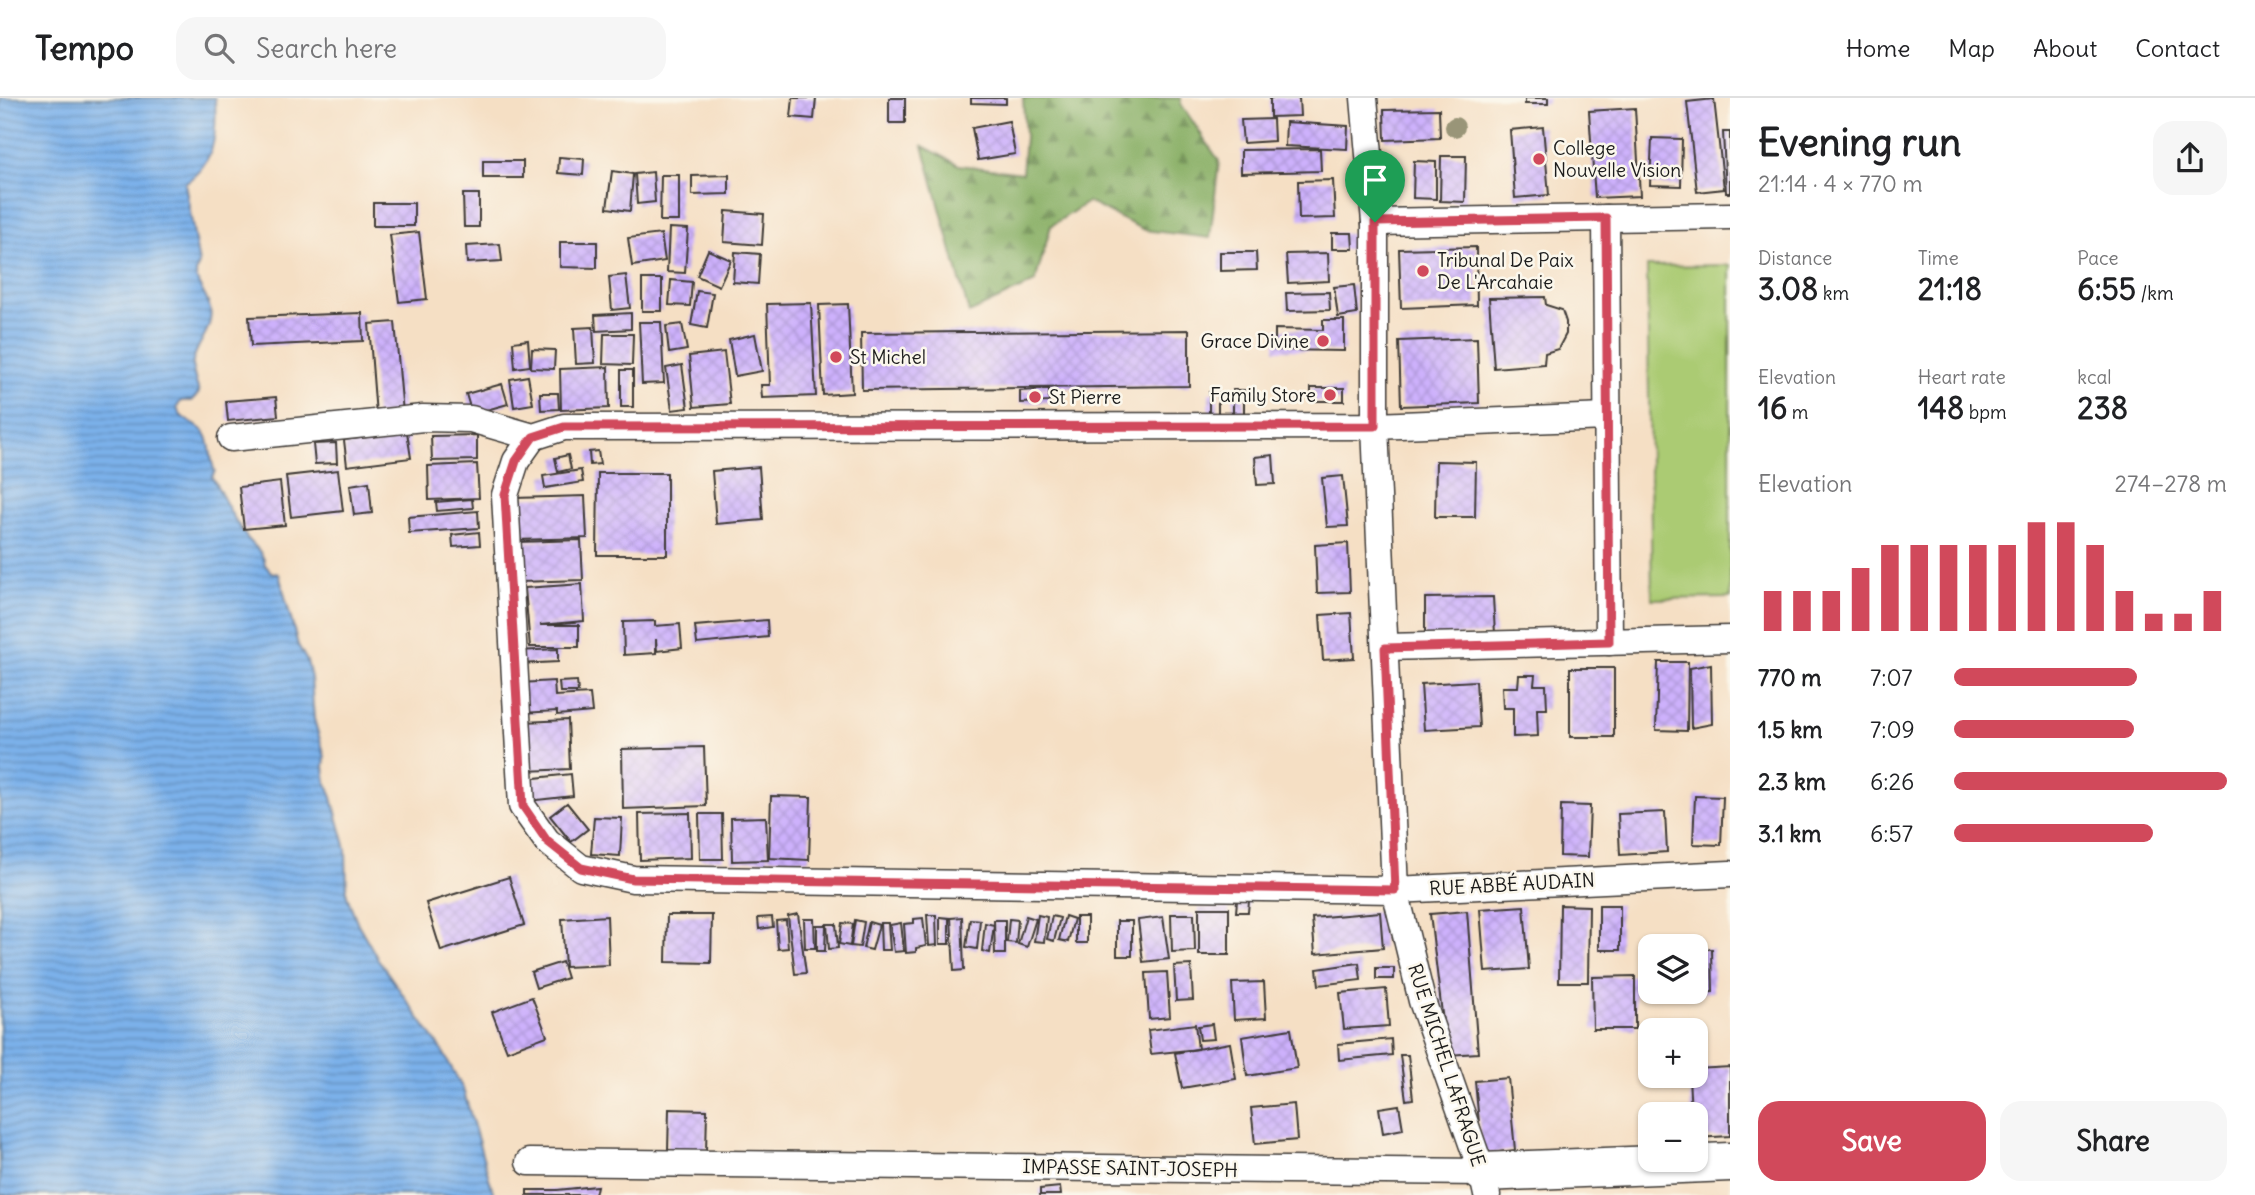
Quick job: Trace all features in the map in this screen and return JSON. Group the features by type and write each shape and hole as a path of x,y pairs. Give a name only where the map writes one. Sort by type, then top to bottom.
{"street":[{"name":"RUE MICHEL LAFRAGUE","path":"1364,98 1375,222 1375,426 1395,890 1422,1001 1485,1183"},
{"path":"1375,222 1730,216"},
{"path":"1606,218 1609,642"},
{"path":"231,438 423,418 471,419 533,437 564,427 1375,426 1607,417"},
{"name":"RUE ABBÉ AUDAIN","path":"533,437 516,461 505,495 523,806 547,841 581,868 633,879 1395,890 1730,874"},
{"path":"1385,648 1730,639"},
{"name":"IMPASSE SAINT-JOSEPH","path":"529,1162 1485,1183 1730,1163"}],"green space":[{"path":"1023,98 1181,98 1181,104 1219,161 1210,238 1144,230 1088,202 1051,226 1035,282 969,313 923,146 959,165 1022,173 1025,137"},
{"path":"1730,265 1730,598 1652,599 1647,266"}],"water":[{"path":"0,98 215,98 215,135 209,156 195,175 185,183 199,264 196,270 197,281 211,316 193,361 193,373 199,393 192,401 181,401 177,407 181,416 205,433 215,471 212,477 238,524 261,554 265,565 271,572 279,574 298,645 307,661 311,678 314,719 325,757 326,782 346,849 347,896 358,924 378,959 443,1052 463,1089 494,1195 0,1195"}],"building":[{"path":"793,98 816,98 814,119 791,117"},
{"path":"889,98 905,98 905,123 889,123"},
{"path":"971,98 1006,98 1006,104 971,103"},
{"path":"1270,98 1299,98 1300,116 1270,117"},
{"path":"1525,98 1548,98 1548,104 1525,104"},
{"path":"1714,99 1724,189 1697,192 1687,102"},
{"path":"1635,108 1640,196 1595,198 1589,111"},
{"path":"1439,109 1440,138 1385,140 1384,110"},
{"path":"1273,119 1274,141 1243,143 1241,120"},
{"path":"1009,121 1015,154 978,160 972,128"},
{"path":"1286,122 1348,126 1347,149 1285,146"},
{"path":"1543,127 1549,195 1515,198 1510,130"},
{"path":"1723,132 1730,132 1730,193 1726,193"},
{"path":"1652,138 1682,139 1681,186 1650,185"},
{"path":"1320,149 1321,171 1241,173 1241,150"},
{"path":"1441,156 1466,156 1465,202 1440,201"},
{"path":"559,157 584,159 583,175 558,173"},
{"path":"483,161 523,161 523,178 483,178"},
{"path":"1414,161 1436,162 1436,199 1413,198"},
{"path":"612,171 633,174 630,211 607,208"},
{"path":"653,172 655,202 637,204 635,174"},
{"path":"661,175 679,175 679,221 660,221"},
{"path":"729,175 729,194 692,195 692,176"},
{"path":"1333,180 1335,218 1299,219 1298,181"},
{"path":"463,194 479,194 479,227 464,227"},
{"path":"373,203 414,203 414,226 373,226"},
{"path":"726,211 764,214 762,245 724,242"},
{"path":"669,228 688,229 685,273 667,272"},
{"path":"419,232 427,299 399,302 390,235"},
{"path":"1332,233 1352,233 1353,249 1332,249"},
{"path":"661,234 665,261 632,266 628,238"},
{"path":"560,242 597,242 597,268 560,267"},
{"path":"500,244 502,261 467,263 466,246"},
{"path":"1476,247 1477,305 1401,308 1399,249"},
{"path":"708,250 731,260 719,286 697,276"},
{"path":"735,252 760,254 758,284 733,282"},
{"path":"1220,252 1256,252 1257,270 1220,271"},
{"path":"1328,253 1329,281 1288,283 1286,254"},
{"path":"626,275 630,308 612,310 609,277"},
{"path":"642,279 662,279 662,311 642,311"},
{"path":"671,280 692,282 690,306 669,305"},
{"path":"1354,285 1357,314 1338,317 1334,287"},
{"path":"697,291 713,293 707,328 691,325"},
{"path":"1329,292 1330,310 1287,311 1286,293"},
{"path":"1545,297 1546,305 1562,310 1566,322 1566,334 1558,349 1545,353 1544,364 1494,368 1489,298"},
{"path":"811,303 816,396 762,398 761,385 770,385 767,304"},
{"path":"848,304 852,393 823,395 819,305"},
{"path":"362,313 363,341 251,346 249,317"},
{"path":"631,313 631,329 596,331 595,315"},
{"path":"1323,320 1344,320 1344,351 1275,350 1275,329 1323,330"},
{"path":"395,322 403,413 376,415 369,324"},
{"path":"639,322 661,322 664,383 642,384"},
{"path":"682,324 687,350 669,353 666,326"},
{"path":"593,327 595,363 576,364 574,328"},
{"path":"1189,330 1189,386 862,390 861,333"},
{"path":"604,334 633,334 632,365 603,364"},
{"path":"755,334 762,371 735,376 729,340"},
{"path":"1477,338 1479,403 1401,406 1399,341"},
{"path":"528,340 530,366 515,368 513,342"},
{"path":"532,349 555,350 554,369 531,368"},
{"path":"724,352 730,404 694,407 689,356"},
{"path":"682,365 688,408 672,410 666,368"},
{"path":"608,367 609,408 561,410 560,369"},
{"path":"621,370 633,370 633,407 621,407"},
{"path":"528,376 533,404 514,407 510,379"},
{"path":"502,384 508,404 472,414 466,394"},
{"path":"1311,388 1344,388 1344,401 1311,401"},
{"path":"1049,389 1049,402 1020,403 1020,391"},
{"path":"1233,390 1244,390 1244,413 1233,413"},
{"path":"1209,392 1218,392 1218,414 1209,415"},
{"path":"540,393 558,393 559,409 541,410"},
{"path":"276,397 278,416 228,421 226,401"},
{"path":"407,432 411,458 347,466 344,440"},
{"path":"477,435 477,460 432,461 431,436"},
{"path":"336,443 337,463 315,464 313,444"},
{"path":"598,451 600,464 590,465 589,452"},
{"path":"568,455 571,469 558,472 555,458"},
{"path":"1273,455 1275,484 1257,485 1255,457"},
{"path":"1436,461 1476,462 1475,517 1435,517"},
{"path":"477,464 479,498 429,500 428,466"},
{"path":"759,467 763,520 716,524 712,471"},
{"path":"338,470 343,511 291,517 286,476"},
{"path":"581,470 583,482 545,488 543,476"},
{"path":"598,473 667,473 667,555 597,555"},
{"path":"1343,476 1348,526 1327,527 1322,478"},
{"path":"280,482 285,525 244,529 239,487"},
{"path":"369,482 372,513 354,515 350,485"},
{"path":"585,496 587,538 515,540 514,498"},
{"path":"472,499 473,508 437,511 436,502"},
{"path":"478,511 479,528 409,533 408,517"},
{"path":"479,532 480,545 453,547 452,535"},
{"path":"581,540 583,580 519,582 517,542"},
{"path":"1348,543 1350,592 1317,593 1315,545"},
{"path":"582,584 584,621 540,625 579,625 579,647 530,647 525,588"},
{"path":"1493,597 1495,634 1425,636 1425,598"},
{"path":"1351,613 1354,658 1323,660 1320,615"},
{"path":"767,620 768,637 697,644 695,626"},
{"path":"655,621 655,626 680,624 682,648 657,651 656,639 656,653 624,655 623,622"},
{"path":"558,649 558,662 518,664 517,651"},
{"path":"1658,662 1688,662 1687,731 1656,730"},
{"path":"1711,664 1712,724 1691,728 1690,668"},
{"path":"1570,668 1614,668 1614,737 1570,737"},
{"path":"1519,675 1535,675 1534,685 1546,685 1547,709 1537,709 1538,736 1513,737 1513,708 1503,708 1502,687 1518,687"},
{"path":"554,681 555,696 590,694 592,712 557,715 557,711 522,713 520,683"},
{"path":"577,681 578,692 560,692 559,682"},
{"path":"1476,681 1479,727 1424,730 1421,684"},
{"path":"568,720 570,769 527,771 524,722"},
{"path":"704,747 706,806 623,809 622,749"},
{"path":"571,774 573,796 528,801 526,779"},
{"path":"771,796 811,797 809,860 769,858"},
{"path":"1695,796 1723,797 1721,845 1693,844"},
{"path":"567,803 588,829 571,842 550,816"},
{"path":"1561,805 1590,806 1588,857 1560,856"},
{"path":"1665,812 1667,852 1620,855 1618,814"},
{"path":"690,813 691,858 640,860 639,814"},
{"path":"699,814 722,814 723,859 700,859"},
{"path":"594,817 622,818 620,856 591,854"},
{"path":"766,817 768,860 732,861 731,818"},
{"path":"509,877 524,925 441,951 426,903"},
{"path":"1237,901 1249,901 1248,912 1236,912"},
{"path":"1560,905 1589,906 1588,982 1559,982"},
{"path":"1599,905 1620,905 1620,950 1599,950"},
{"path":"1524,906 1529,969 1485,972 1480,909"},
{"path":"1199,908 1229,908 1229,955 1199,955"},
{"path":"1467,911 1478,1053 1447,1055 1430,914"},
{"path":"1380,912 1383,948 1315,954 1312,918"},
{"path":"798,914 806,973 795,974 788,916"},
{"path":"1171,914 1194,914 1195,951 1172,952"},
{"path":"667,915 712,915 711,963 666,962"},
{"path":"927,915 936,915 937,945 929,946"},
{"path":"1038,915 1047,917 1044,942 1034,941"},
{"path":"607,916 609,965 565,967 562,919"},
{"path":"1026,916 1036,919 1027,947 1018,944"},
{"path":"1052,916 1060,918 1054,941 1047,939"},
{"path":"1065,916 1074,919 1068,942 1059,940"},
{"path":"772,917 773,927 759,929 758,918"},
{"path":"940,917 949,918 949,944 940,944"},
{"path":"962,917 964,970 954,971 951,918"},
{"path":"1076,917 1087,917 1087,943 1076,943"},
{"path":"1163,917 1169,959 1143,962 1138,920"},
{"path":"923,918 926,946 916,948 916,952 906,953 904,924"},
{"path":"804,919 814,919 815,948 805,948"},
{"path":"970,919 980,920 977,949 966,947"},
{"path":"1009,919 1018,920 1016,943 1007,942"},
{"path":"786,920 788,948 778,949 776,921"},
{"path":"855,920 864,922 860,947 851,946"},
{"path":"994,920 1005,920 1005,954 995,954"},
{"path":"1117,921 1132,921 1132,956 1117,956"},
{"path":"869,922 879,925 872,950 863,948"},
{"path":"842,923 853,924 850,946 839,944"},
{"path":"880,923 888,923 890,950 881,950"},
{"path":"901,923 904,951 894,952 890,925"},
{"path":"985,923 994,925 990,953 982,951"},
{"path":"827,924 836,924 838,948 829,949"},
{"path":"817,925 826,925 825,951 817,951"},
{"path":"1708,949 1712,949 1713,992 1708,992"},
{"path":"562,962 567,978 536,988 531,972"},
{"path":"1359,963 1361,980 1319,985 1317,969"},
{"path":"1191,965 1193,1000 1176,1001 1174,966"},
{"path":"1376,968 1394,968 1394,979 1376,979"},
{"path":"1167,972 1170,1017 1149,1019 1146,973"},
{"path":"1635,976 1635,1029 1593,1029 1592,977"},
{"path":"1264,982 1266,1018 1234,1020 1232,983"},
{"path":"1386,989 1389,1026 1344,1029 1340,993"},
{"path":"532,997 547,1036 507,1051 492,1012"},
{"path":"1195,1024 1198,1049 1151,1054 1148,1030"},
{"path":"1212,1024 1214,1039 1200,1040 1198,1026"},
{"path":"1291,1029 1297,1068 1247,1076 1242,1037"},
{"path":"1391,1039 1392,1055 1339,1060 1338,1044"},
{"path":"1230,1043 1236,1079 1182,1088 1175,1053"},
{"path":"1400,1055 1408,1055 1413,1099 1406,1100"},
{"path":"1730,1067 1730,1136 1708,1137 1708,1102 1690,1102 1690,1088 1708,1088 1708,1068"},
{"path":"1508,1078 1515,1150 1482,1154 1475,1081"},
{"path":"1294,1104 1297,1140 1255,1144 1251,1108"},
{"path":"1399,1105 1403,1129 1383,1133 1379,1108"},
{"path":"669,1109 707,1110 706,1152 668,1151"},
{"path":"597,1186 595,1195 527,1195 527,1190"},
{"path":"1060,1187 1061,1195 1040,1195 1040,1189"}],"place":[{"name":"College Nouvelle Vision","path":"1539,159"},
{"name":"Tribunal De Paix De L'Arcahaie","path":"1423,271"},
{"name":"Grace Divine","path":"1323,341"},
{"name":"St Michel","path":"836,357"},
{"name":"Family Store","path":"1330,395"},
{"name":"St Pierre","path":"1035,397"}],"route":[{"path":"1606,218 1609,642 1385,648 1395,890 633,879 581,868 547,841 523,806 505,495 516,461 533,437 564,427 1375,426 1375,222 1606,218"}]}
